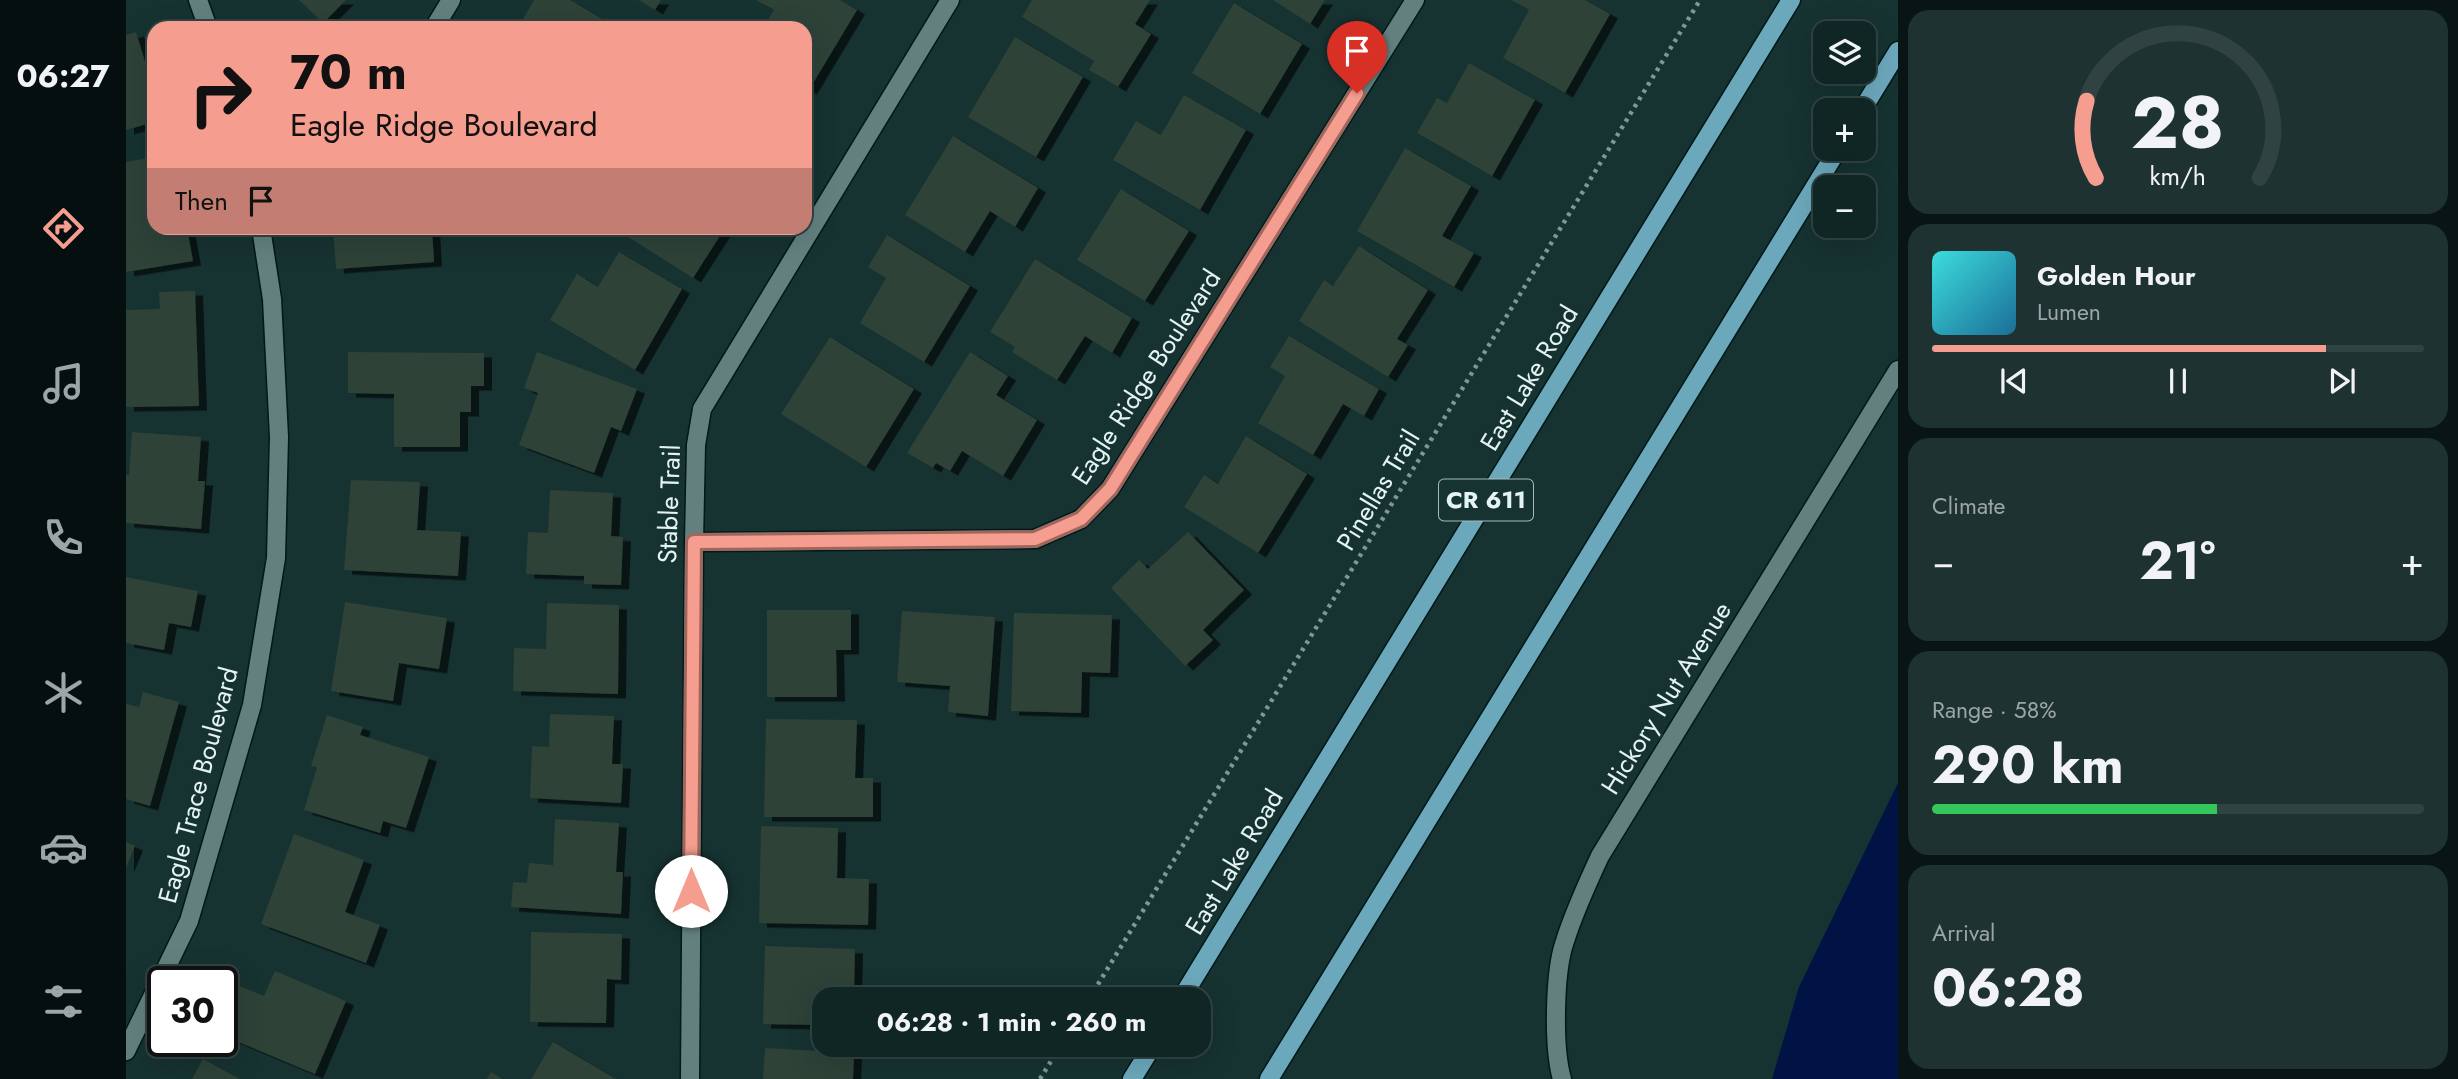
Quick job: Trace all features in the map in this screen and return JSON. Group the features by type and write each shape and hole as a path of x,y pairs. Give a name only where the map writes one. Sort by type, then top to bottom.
{"main road":[{"name":"East Lake Road","path":"1188,987 1791,0"},
{"path":"1869,98 1898,51"},
{"path":"1269,1079 1831,161"},
{"path":"1132,1079 1146,1057"}],"street":[{"path":"198,0 206,21"},
{"path":"439,21 452,0"},
{"name":"Stable Trail","path":"812,228 950,0"},
{"name":"Eagle Ridge Boulevard","path":"694,542 1035,539 1081,519 1110,489 1415,0"},
{"name":"Eagle Trace Boulevard","path":"126,1051 189,921 252,705 276,558 279,437 272,299 262,235"},
{"name":"Stable Trail","path":"690,1079 696,445 702,409 808,235"},
{"name":"Hickory Nut Avenue","path":"1562,1079 1557,1062 1556,1003 1563,944 1600,856 1898,370"}],"path":[{"name":"Pinellas Trail","path":"1096,987 1700,0"},
{"path":"1040,1079 1054,1057"}],"shaded area":[{"path":"1898,783 1898,1079 1772,1079 1799,987"}],"building":[{"path":"299,0 346,0 325,21 321,21"},
{"path":"534,0 570,0 606,21 522,21"},
{"path":"639,0 661,0 655,10"},
{"path":"756,0 840,0 857,10 812,85 812,21 767,21 774,10"},
{"path":"1032,0 1150,0 1135,24 1151,34 1118,87 1089,70 1094,61 1022,17"},
{"path":"1273,0 1325,0 1310,24"},
{"path":"1511,0 1585,0 1610,14 1565,93 1503,58 1529,10"},
{"path":"1234,3 1302,44 1260,114 1192,73"},
{"path":"136,32 147,68 147,124 126,130 126,35"},
{"path":"1015,37 1083,77 1036,157 968,117"},
{"path":"1469,63 1535,100 1492,176 1417,133 1437,98 1447,103"},
{"path":"1184,95 1246,130 1200,210 1113,160 1136,121 1161,135"},
{"path":"953,136 1038,188 1015,227 990,211 965,252 905,215"},
{"path":"1405,148 1471,186 1442,236 1474,253 1454,287 1357,231"},
{"path":"147,158 147,235 188,235 193,261 126,272 126,162"},
{"path":"1121,189 1189,231 1145,301 1077,260"},
{"path":"334,235 432,235 434,262 336,269"},
{"path":"625,235 721,235 693,278"},
{"path":"887,235 970,286 924,362 860,323 886,278 868,267"},
{"path":"1359,246 1428,290 1397,339 1408,345 1388,377 1299,321 1324,280 1333,286"},
{"path":"619,252 682,289 635,370 550,320 577,274 598,287"},
{"path":"1035,259 1132,318 1112,353 1085,336 1057,380 1012,352 1015,347 990,332"},
{"path":"195,291 199,406 126,407 126,310 160,309 159,292"},
{"path":"1289,336 1379,389 1364,416 1343,404 1313,455 1258,423 1285,376 1270,367"},
{"path":"830,337 914,389 866,467 781,414"},
{"path":"348,352 484,353 484,386 471,386 471,412 460,412 460,447 394,447 394,394 348,393"},
{"path":"537,352 637,389 621,431 611,427 594,473 519,445 538,393 524,388"},
{"path":"970,352 1008,376 996,395 1037,420 1003,476 962,451 950,471 936,463 933,468 907,453"},
{"path":"132,432 201,437 198,481 205,481 201,529 126,523 126,475 129,475"},
{"path":"1246,436 1307,474 1258,553 1184,507 1204,475 1218,484"},
{"path":"351,480 420,482 417,530 461,532 458,576 344,570"},
{"path":"550,490 613,493 611,536 623,537 621,585 584,584 584,576 526,574 528,532 548,533"},
{"path":"1188,532 1244,590 1203,630 1213,640 1185,666 1111,588 1139,560 1148,569"},
{"path":"126,577 198,591 191,627 169,623 164,650 126,643"},
{"path":"345,602 447,618 439,669 399,663 393,701 331,691"},
{"path":"547,603 619,605 618,694 513,691 514,648 546,649"},
{"path":"767,610 851,610 851,650 836,650 837,697 767,697"},
{"path":"902,611 995,617 988,716 948,712 950,686 897,682"},
{"path":"1014,613 1112,615 1110,673 1082,672 1081,713 1011,711"},
{"path":"143,692 179,702 150,806 126,799 126,704 139,707"},
{"path":"550,714 614,716 612,764 623,764 621,803 530,798 532,746 549,747"},
{"path":"327,715 363,727 360,735 429,757 406,828 383,821 380,833 304,810 317,767 311,766"},
{"path":"766,719 857,720 855,778 873,778 873,817 764,817"},
{"path":"555,819 619,823 616,872 623,872 621,914 511,907 513,882 527,883 529,863 553,865"},
{"path":"761,826 838,828 837,878 869,879 868,925 759,923"},
{"path":"294,834 364,860 345,912 380,925 366,963 261,924"},
{"path":"126,842 135,846 126,868"},
{"path":"531,932 622,934 621,980 607,979 606,1023 530,1022"},
{"path":"765,946 855,949 854,987 812,987 812,1025 763,1024"},
{"path":"275,971 346,1001 315,1074 238,1042 238,985 264,996"},
{"path":"553,1042 616,1079 531,1079"},
{"path":"765,1048 812,1051 812,1057 854,1057 853,1079 763,1079"},
{"path":"203,1059 240,1079 192,1079"},
{"path":"491,1072 503,1079 487,1079"}],"route":[{"path":"691,891 694,542 1035,539 1081,519 1110,489 1357,93"}]}
